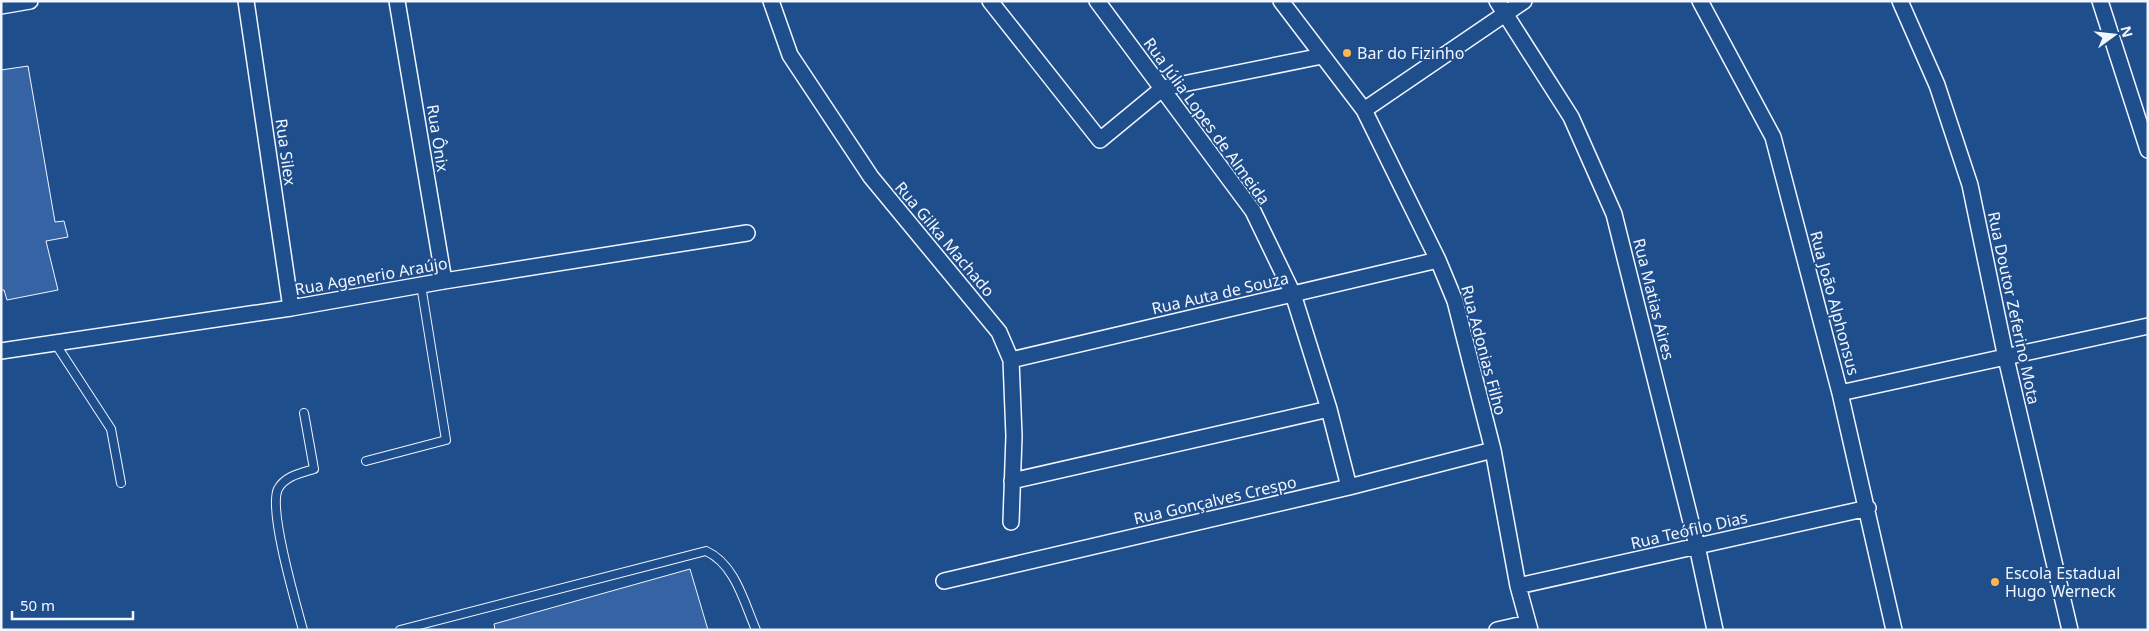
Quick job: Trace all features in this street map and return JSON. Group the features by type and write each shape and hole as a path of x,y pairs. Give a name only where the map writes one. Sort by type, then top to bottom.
{"street":[{"path":"1,6 30,1"},
{"name":"Rua Silex","path":"246,1 291,308"},
{"name":"Rua Ônix","path":"397,1 444,281"},
{"name":"Rua Gilka Machado","path":"771,1 790,55 871,177 999,332 1011,360 1014,436 1011,522"},
{"path":"990,1 1100,140 1163,88 1322,56"},
{"name":"Rua Júlia Lopes de Almeida","path":"1097,1 1253,211 1293,294 1329,409 1349,487"},
{"name":"Rua Adonias Filho","path":"1281,1 1364,110 1438,260 1455,301 1493,450 1518,586 1529,626"},
{"path":"1364,110 1502,7 1524,1"},
{"name":"Rua João Alphonsus","path":"1700,1 1773,137 1840,393 1868,508 1894,630"},
{"name":"Rua Doutor Zeferino Mota","path":"1900,1 1937,85 1970,186 2006,358 2070,630"},
{"path":"2100,1 2148,150"},
{"name":"Rua Matias Aires","path":"1502,7 1571,117 1614,214 1697,546 1715,630"},
{"name":"Rua Agenerio Araújo","path":"1,351 291,308 444,281 747,233"},
{"name":"Rua Auta de Souza","path":"1011,360 1438,260"},
{"path":"1840,393 2148,326"},
{"path":"1012,481 1329,409"},
{"name":"Rua Gonçalves Crespo","path":"944,581 1349,487 1493,450"},
{"name":"Rua Teófilo Dias","path":"1518,586 1868,508"},
{"path":"1497,630 1529,626"}],"lane":[{"path":"366,461 446,440 421,285"},
{"path":"55,343 111,429 121,483"},
{"path":"302,630 279,531 276,501 278,490 285,481 295,475 314,469 304,413"},
{"path":"400,630 706,551 716,556 730,572 756,630"}],"building":[{"path":"28,66 55,222 64,221 68,237 46,241 58,290 7,300 4,290 1,290 1,70"},
{"path":"690,569 708,630 495,630 494,624"}],"place":[{"name":"Bar do Fizinho","path":"1347,53"},
{"name":"Escola Estadual Hugo Werneck","path":"1995,582"}]}
